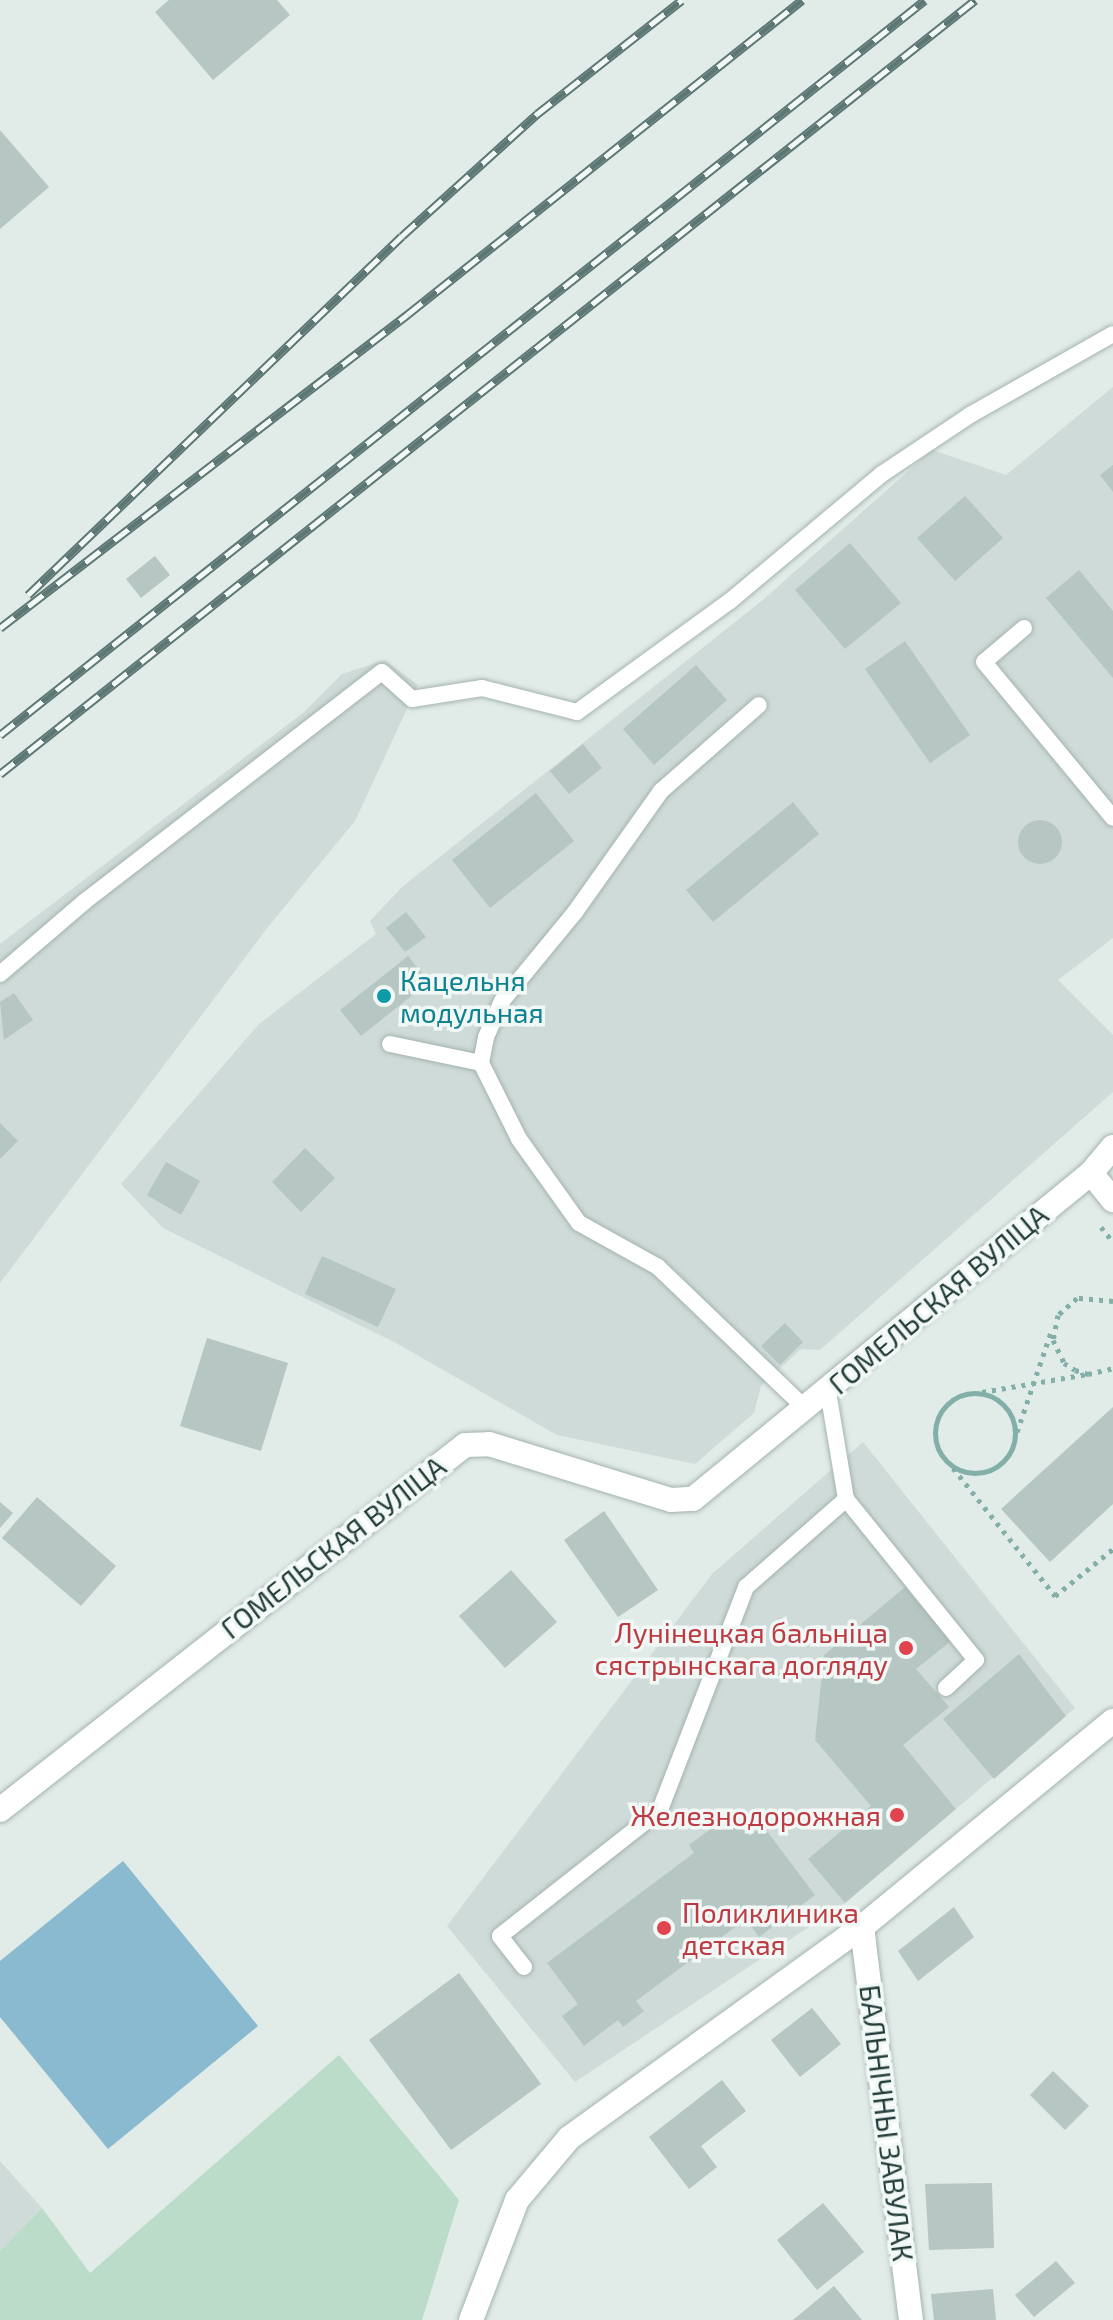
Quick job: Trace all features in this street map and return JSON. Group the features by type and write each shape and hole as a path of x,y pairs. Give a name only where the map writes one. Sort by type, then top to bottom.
{"street":[{"name":"ГОМЕЛЬСКАЯ ВУЛІЦА","path":"0,1810 465,1445 489,1444 671,1500 693,1499 1102,1176 1113,1147"},
{"path":"1102,1176 1113,1200"},
{"path":"471,2320 494,2248 517,2200 569,2138 862,1927 1113,1721"},
{"name":"БАЛЬНІЧНЫ ЗАВУЛАК","path":"862,1927 911,2320"}],"lane":[{"path":"0,974 84,902 382,672 412,699 482,688 577,712 730,601 882,474 970,415 1113,334"},
{"path":"1024,628 984,662 1113,818"},
{"path":"759,705 661,791 575,912 502,1001 486,1037 481,1063 519,1139 579,1223 658,1267 806,1409"},
{"path":"390,1044 481,1063"},
{"path":"828,1391 846,1499 976,1660 946,1688"},
{"path":"524,1967 500,1936 660,1810 746,1587 846,1499"}],"path":[{"path":"947,1461 958,1469 984,1472 1006,1458 1058,1315 1077,1298 1089,1295 1113,1301"},
{"path":"1053,1327 1056,1352 1064,1363 1088,1374"},
{"path":"1113,1368 973,1393 949,1403 936,1425 936,1438 947,1461 1055,1596 1113,1549"},
{"path":"973,1393 985,1394 1007,1409 1014,1441"}],"shaded area":[{"path":"1113,387 1113,938 1058,980 1113,1035 1113,1092 820,1350 801,1349 761,1386 754,1413 695,1464 557,1435 396,1343 163,1228 121,1184 259,1024 376,934 370,921 402,887 764,599 932,450 1006,475"},
{"path":"385,660 418,685 355,821 268,927 0,1283 0,944 304,712 342,674"},
{"path":"863,1442 1075,1708 845,1903 575,2082 447,1926 712,1574"},
{"path":"0,2161 42,2208 0,2251"}],"green space":[{"path":"339,2055 459,2200 422,2320 0,2320 0,2251 42,2208 90,2273"}],"water":[{"path":"123,1861 258,2026 108,2149 0,2017 0,1961"}],"building":[{"path":"169,0 277,0 290,15 213,80 155,12"},
{"path":"0,130 49,187 0,229"},
{"path":"1113,465 1113,492 1100,475"},
{"path":"965,496 1003,538 955,581 917,538"},
{"path":"850,543 901,603 845,649 795,590"},
{"path":"155,556 170,575 141,598 126,579"},
{"path":"1079,570 1113,611 1113,678 1046,598"},
{"path":"905,641 970,735 930,763 865,669"},
{"path":"696,665 727,700 654,765 623,729"},
{"path":"583,744 602,768 569,794 550,771"},
{"path":"536,793 574,841 490,908 452,860"},
{"path":"793,802 819,834 713,922 686,890"},
{"path":"1040,820 1056,826 1062,842 1056,858 1040,864 1024,858 1018,842 1024,826"},
{"path":"406,912 426,937 405,952 386,928"},
{"name":"Кацельня модульная","path":"408,956 429,982 361,1036 340,1010"},
{"path":"14,993 33,1020 4,1040 0,1002"},
{"path":"0,1123 18,1141 0,1159"},
{"path":"305,1148 335,1178 301,1212 272,1182"},
{"path":"166,1162 200,1181 181,1215 147,1195"},
{"path":"322,1256 396,1289 378,1327 305,1294"},
{"path":"785,1323 803,1342 780,1365 761,1346"},
{"path":"207,1338 288,1363 261,1451 180,1426"},
{"path":"1113,1407 1113,1504 1050,1562 1001,1509"},
{"path":"37,1497 116,1566 81,1606 2,1538"},
{"path":"0,1502 13,1513 0,1528"},
{"path":"604,1511 658,1590 618,1617 564,1540"},
{"path":"511,1570 557,1622 505,1668 459,1616"},
{"path":"905,1587 951,1641 916,1669 949,1707 903,1745 956,1809 845,1903 808,1859 871,1806 815,1740 824,1655"},
{"path":"1019,1654 1066,1716 994,1779 943,1719"},
{"name":"Поликлиника детская","path":"732,1813 750,1836 763,1826 815,1895 759,1937 746,1919 636,2001 644,2011 623,2027 618,2020 584,2046 562,2016 578,2004 547,1963 694,1853 689,1845"},
{"path":"954,1907 974,1937 918,1981 898,1951"},
{"path":"459,1973 541,2084 451,2150 369,2040"},
{"path":"812,2008 841,2044 800,2077 771,2040"},
{"path":"1053,2071 1089,2106 1065,2130 1030,2095"},
{"path":"722,2080 746,2111 701,2146 717,2167 689,2189 649,2137"},
{"path":"992,2183 994,2248 929,2250 925,2184"},
{"path":"823,2203 864,2252 817,2290 777,2240"},
{"path":"1056,2261 1075,2283 1034,2317 1015,2295"},
{"path":"834,2286 862,2320 793,2320"},
{"path":"993,2289 996,2320 934,2320 931,2294"}],"railway":[{"path":"28,595 402,236 537,114 682,0"},
{"path":"0,628 408,314 802,0"},
{"path":"0,735 925,0"},
{"path":"0,774 975,0"}],"place":[{"name":"Кацельня модульная","path":"384,996"},
{"name":"Лунінецкая бальніца сястрынскага догляду","path":"906,1648"},
{"name":"Железнодорожная","path":"897,1815"},
{"name":"Поликлиника детская","path":"664,1928"}]}
